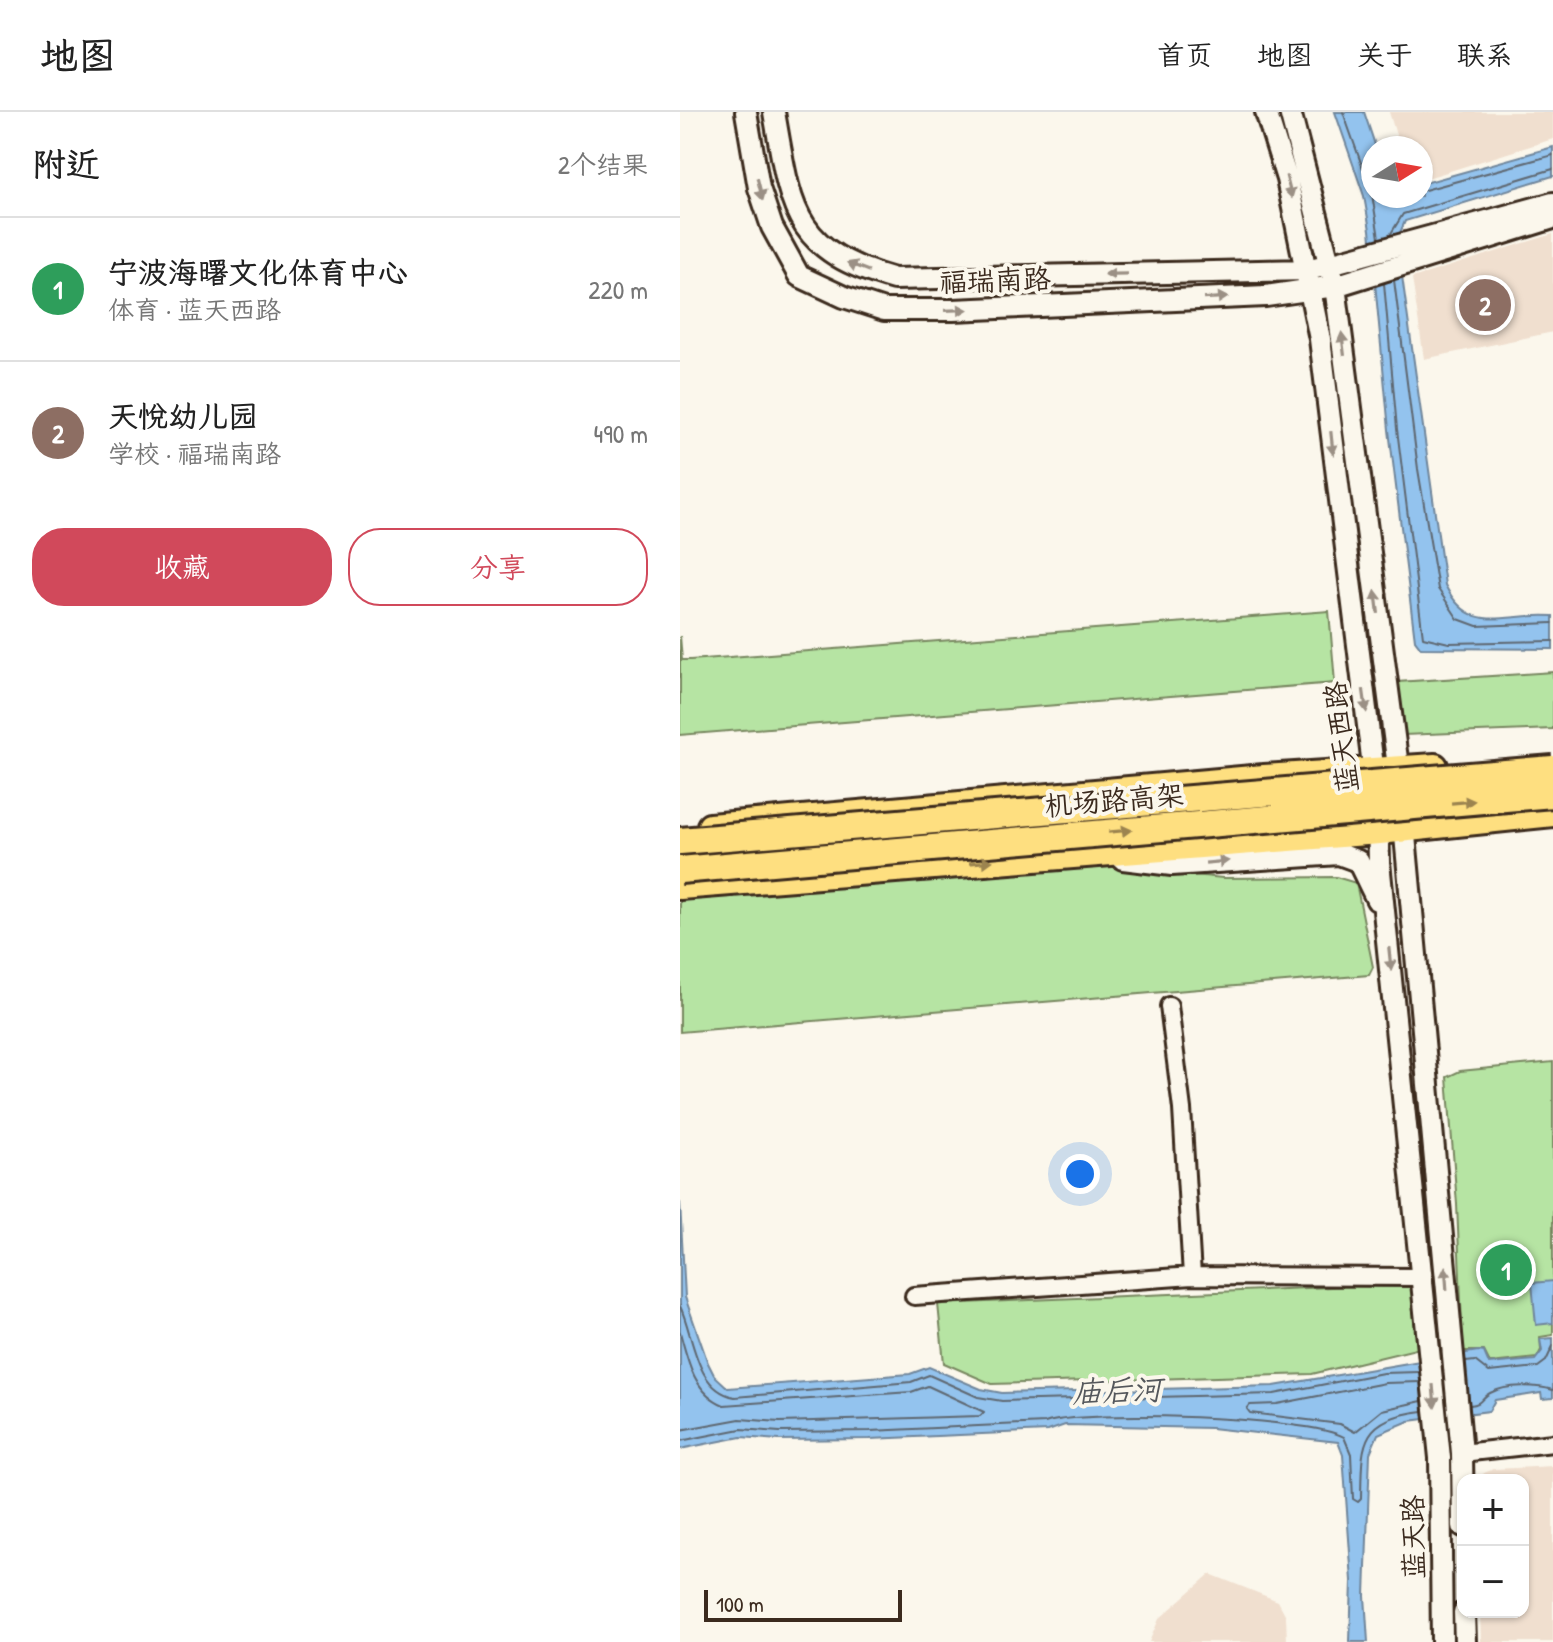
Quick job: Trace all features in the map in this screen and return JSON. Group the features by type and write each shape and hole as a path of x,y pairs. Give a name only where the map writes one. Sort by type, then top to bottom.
{"highway":[{"name":"机场路高架","path":"680,841 1553,769"},
{"name":"机场路高架","path":"680,870 1553,794"}],"main road":[{"path":"680,829 1387,769 1553,760"},
{"path":"680,887 1405,830 1553,814"}],"street":[{"name":"福瑞南路","path":"746,112 759,188 772,227 799,276 884,310 1266,296 1310,280"},
{"name":"福瑞南路","path":"774,112 790,188 804,227 824,250 854,268 894,279 1310,280 1333,276 1416,250"},
{"name":"蓝天西路","path":"1266,112 1287,179 1310,280 1387,769 1405,830 1442,1220 1441,1359"},
{"name":"蓝天西路","path":"1290,112 1333,276 1387,769 1379,832 1386,923 1422,1277 1441,1359"},
{"path":"1416,250 1553,203"},
{"path":"1416,250 1553,218"},
{"path":"1084,854 1172,865 1339,854 1358,861 1386,923"},
{"path":"1169,1006 1182,1118 1192,1276"},
{"path":"914,1296 1192,1276 1422,1277"},
{"name":"蓝天路","path":"1441,1359 1458,1426 1462,1474"},
{"name":"蓝天路","path":"1441,1359 1437,1431 1442,1642"},
{"path":"1462,1453 1553,1443"},
{"path":"1464,1618 1465,1642"}],"shaded area":[{"path":"1389,112 1553,112 1553,139 1433,176 1433,136 1396,136"},
{"path":"1553,234 1553,332 1424,359 1412,278"},
{"path":"1553,1466 1553,1642 1481,1642 1480,1618 1529,1618 1529,1474 1483,1474 1494,1469"},
{"path":"1210,1574 1278,1601 1286,1616 1287,1642 1149,1642 1159,1619"}],"green space":[{"path":"1329,611 1335,683 680,735 680,636 682,660 690,660"},
{"path":"1553,672 1553,729 1403,735 1397,682"},
{"path":"1074,863 1223,878 1336,877 1356,883 1373,967 1369,975 680,1032 680,895"},
{"path":"1553,1062 1553,1335 1540,1337 1541,1350 1537,1358 1490,1363 1484,1351 1463,1351 1457,1204 1447,1077 1460,1071"},
{"path":"1423,1283 1420,1348 1312,1374 992,1384 944,1363 938,1304"}],"water":[{"path":"1335,112 1364,112 1372,136 1361,136 1361,187"},
{"path":"1553,147 1553,176 1405,221 1397,240 1445,585 1455,601 1478,617 1553,616 1553,649 1421,648 1415,640 1389,430 1366,208 1433,208 1433,181"},
{"path":"680,1202 685,1297 708,1363 714,1375 728,1388 910,1374 929,1367 981,1389 1002,1393 1274,1386 1478,1351 1484,1352 1489,1364 1535,1360 1542,1351 1540,1339 1553,1338 1553,1398 1542,1399 1541,1393 1495,1400 1489,1411 1409,1421 1378,1434 1370,1453 1365,1596 1368,1642 1350,1642 1352,1581 1343,1455 1338,1442 1211,1428 1065,1425 1048,1431 870,1439 779,1440 741,1437 680,1449"},
{"path":"1553,1281 1553,1323 1536,1325 1532,1283"}],"place":[{"name":"天悦幼儿园","path":"1485,305"},
{"name":"宁波海曙文化体育中心","path":"1506,1270"}],"water label":[{"name":"庙后河","path":"1117,1390"}]}
